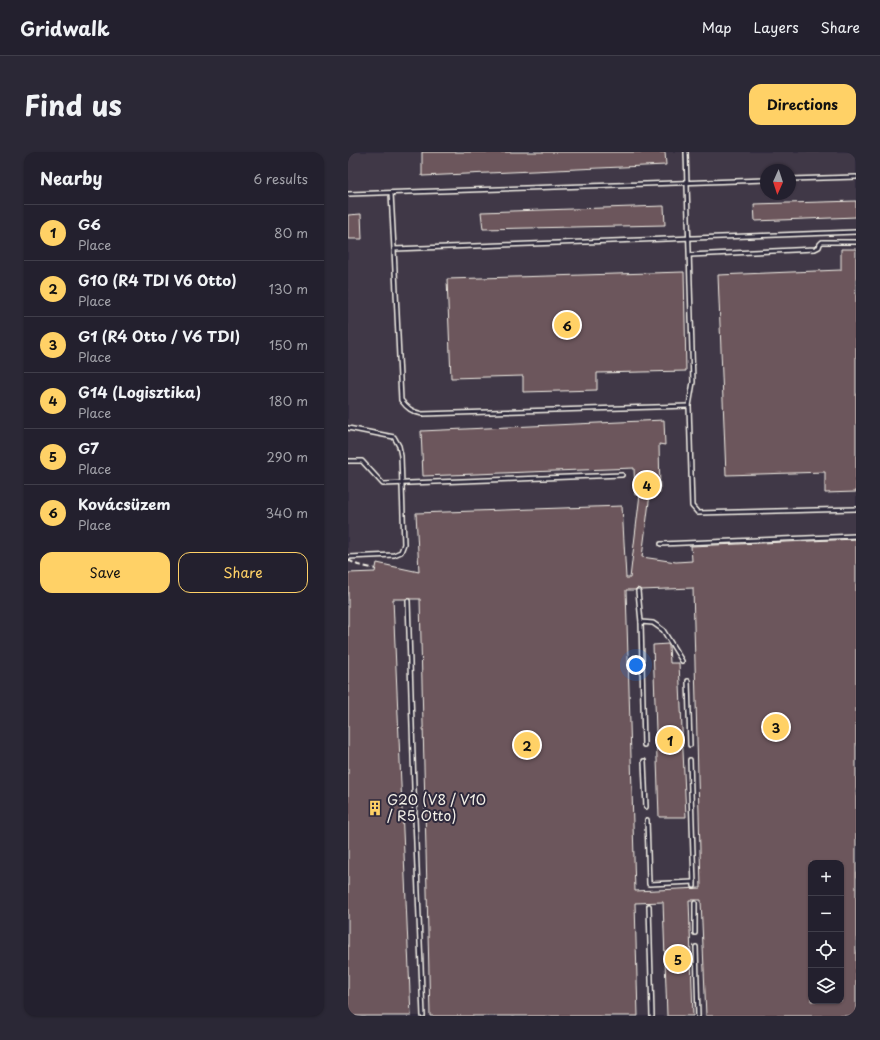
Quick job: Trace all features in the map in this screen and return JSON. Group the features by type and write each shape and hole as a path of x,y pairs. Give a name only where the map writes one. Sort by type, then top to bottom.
{"lane":[{"path":"686,152 693,382 689,406 692,506 698,512 856,509"},
{"path":"796,179 856,177"},
{"path":"348,194 760,180"},
{"path":"391,192 401,400 406,407 413,412 422,414 689,406"},
{"path":"394,249 856,232"},
{"path":"690,255 815,249 819,247 822,242 856,242"},
{"path":"348,428 394,437 399,446 404,544 401,552 394,555 349,556"},
{"path":"348,462 362,461 383,484 622,475"},
{"path":"661,544 856,536"},
{"path":"638,591 641,622 644,745"},
{"path":"408,601 423,1016"},
{"path":"641,622 653,623 663,630 682,661"},
{"path":"688,681 690,745"},
{"path":"647,820 649,884 694,884 690,760"},
{"path":"644,761 646,807"},
{"path":"694,903 695,934"},
{"path":"649,906 652,1016"},
{"path":"696,947 698,1016"}],"shaded area":[{"path":"348,152 856,152 856,1016 348,1016"}],"building":[{"path":"422,152 665,152 666,165 422,176"},
{"path":"856,201 856,217 755,221 754,204"},
{"path":"664,206 665,225 483,229 481,212"},
{"path":"361,214 362,239 348,239 348,215"},
{"path":"841,249 856,249 856,492 825,493 825,472 726,475 718,275 841,270"},
{"path":"684,272 686,371 597,373 597,390 523,392 523,376 451,378 447,279"},
{"path":"664,420 665,445 659,444 660,493 650,494 642,557 676,562 692,561 691,546 856,539 856,1016 706,1016 701,900 689,900 693,1016 667,1016 663,902 635,903 638,1016 430,1016 420,599 408,598 393,599 411,1016 348,1016 348,573 375,572 377,563 419,572 416,513 622,506 626,578 630,578 640,494 635,495 634,468 423,476 421,431","holes":["637,588 641,590 693,588 701,888 635,891 626,590 635,590"]},
{"path":"668,644 670,663 679,663 686,817 659,817 653,645"}],"railway":[{"path":"348,560 358,565 376,569"}],"place":[{"name":"Kovácsüzem","path":"567,325"},
{"name":"G14 (Logisztika)","path":"647,485"},
{"name":"G1 (R4 Otto / V6 TDI)","path":"776,727"},
{"name":"G6","path":"670,740"},
{"name":"G10 (R4 TDI V6 Otto)","path":"527,745"},
{"name":"G20 (V8 / V10 / R5 Otto)","path":"375,808"},
{"name":"G7","path":"678,959"}]}
